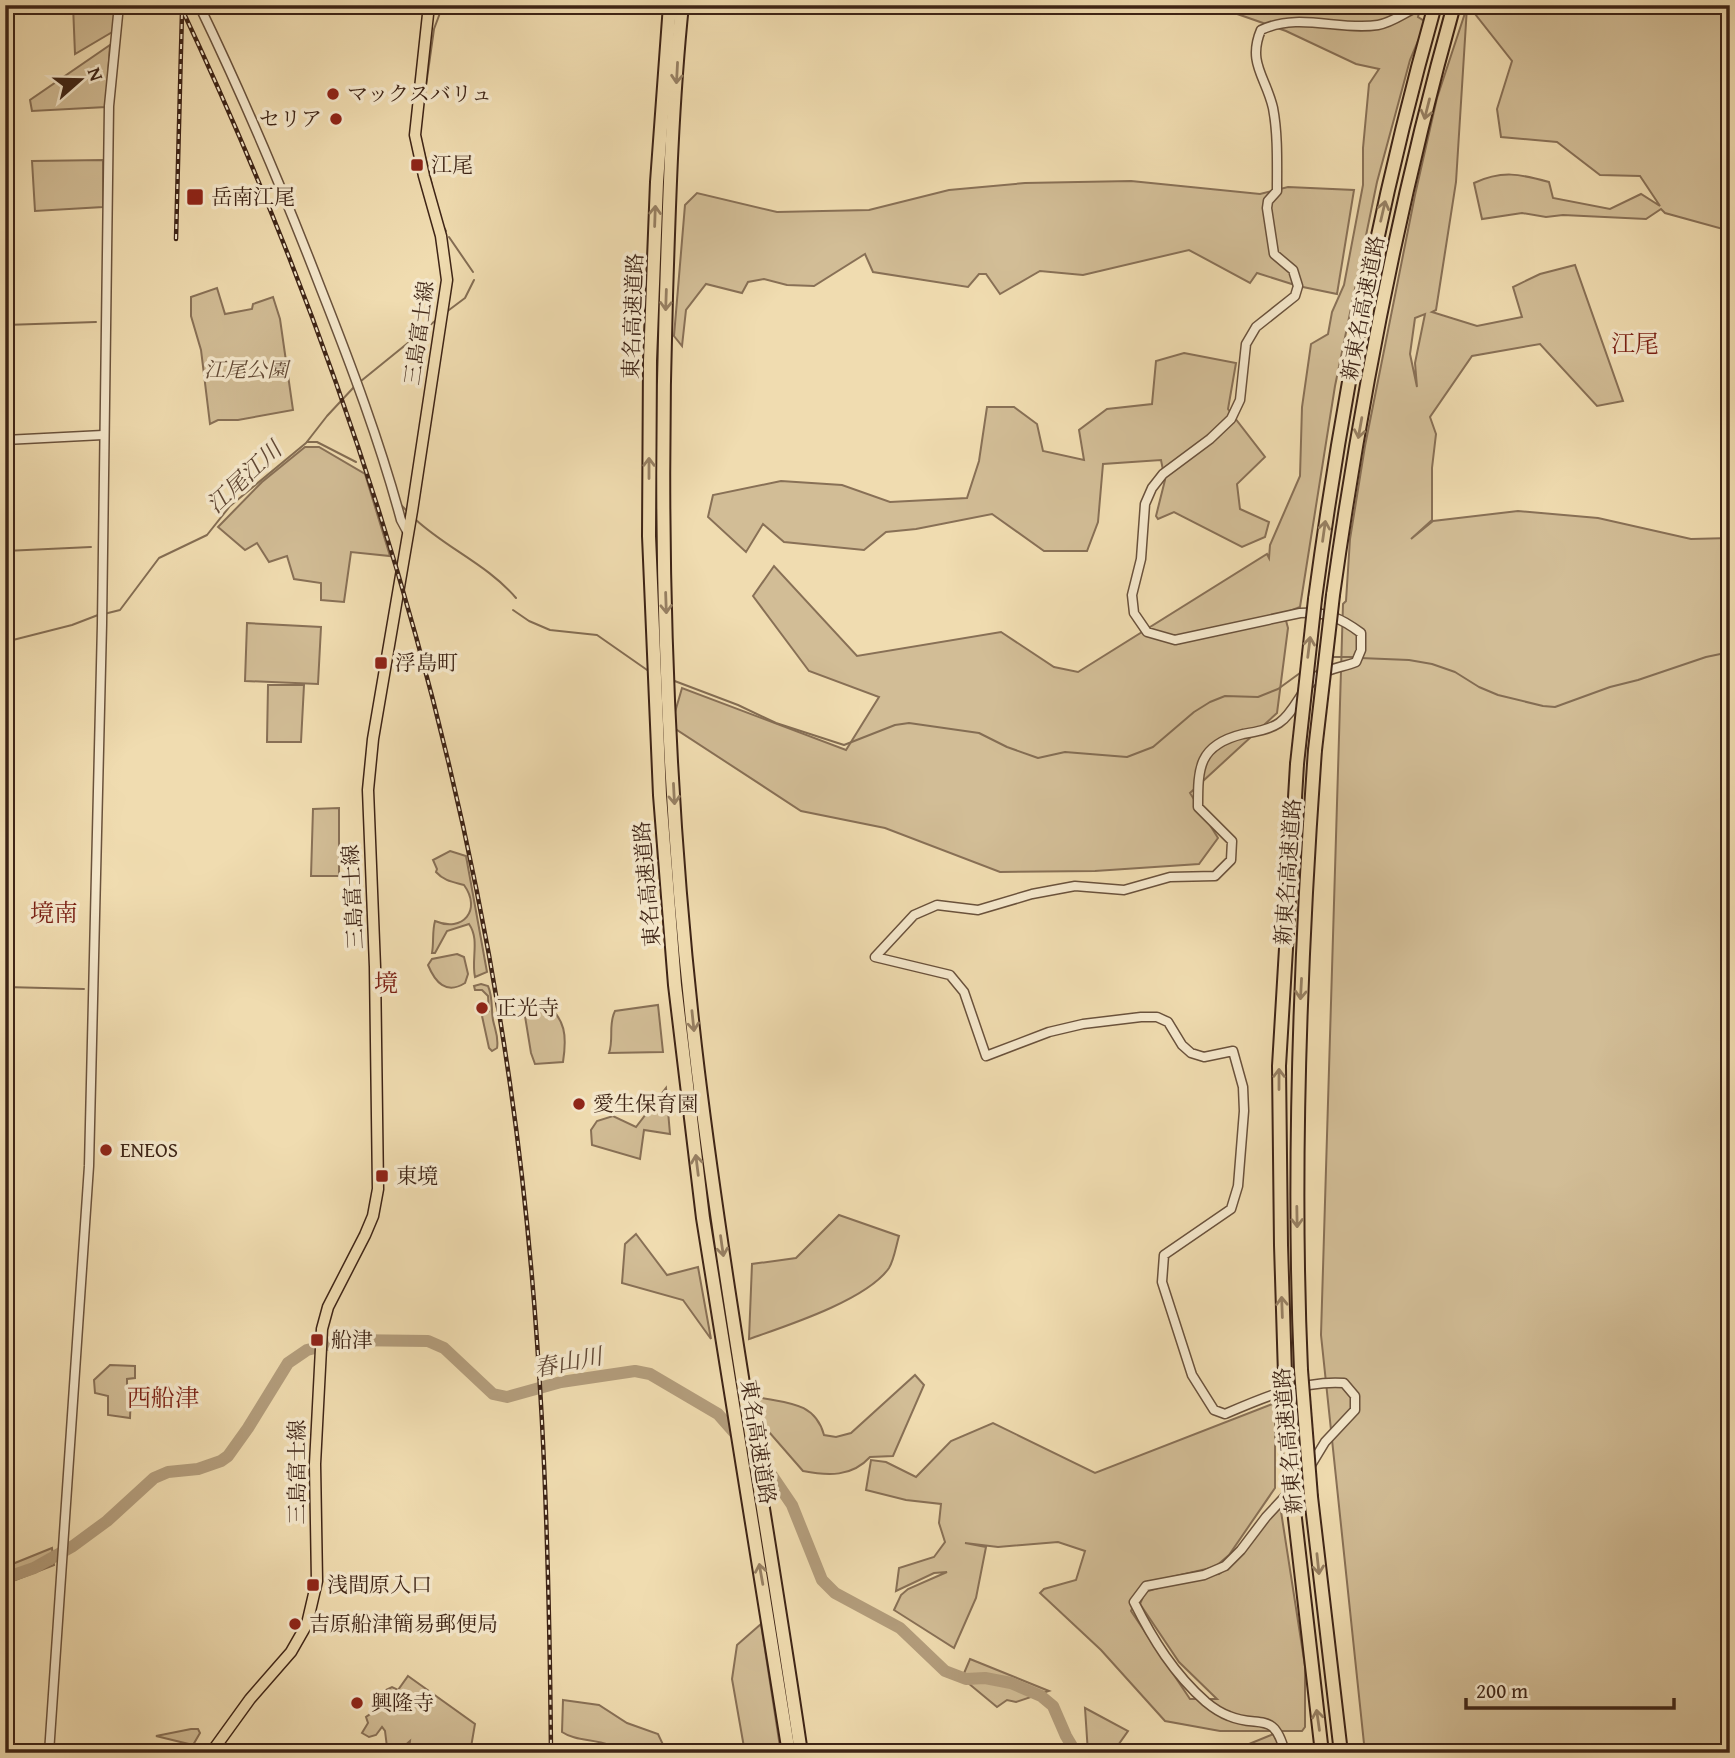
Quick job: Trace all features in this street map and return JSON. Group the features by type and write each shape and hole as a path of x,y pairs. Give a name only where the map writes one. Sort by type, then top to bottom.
{"highway":[{"name":"東名高速道路","path":"670,5 657,182 650,361 649,536 656,727 675,985 703,1219 720,1330 801,1753"},
{"name":"東名高速道路","path":"682,5 670,188 664,360 664,534 671,726 689,983 708,1150 778,1641 789,1753"},
{"name":"新東名高速道路","path":"1322,1753 1294,1510 1280,1245 1279,1066 1297,764 1315,599 1337,445 1362,307 1400,137 1435,5"},
{"name":"新東名高速道路","path":"1341,1753 1311,1497 1301,1370 1296,1162 1306,882 1315,750 1333,595 1356,446 1399,228 1454,5"}],"main road":[{"name":"三島富士線","path":"211,1753 250,1699 291,1652 307,1623 315,1596 315,1464 320,1346 328,1307 365,1235 373,1216 378,1189 375,945 368,790 373,739 447,280 441,236 415,135 429,5"}],"street":[{"path":"49,1753 89,1166 102,624 109,106 119,5"},
{"path":"200,5 287,201 343,345 408,533"},
{"path":"1285,1753 1281,1737 1271,1726 1263,1722 1230,1717 1208,1704 1184,1680 1154,1643 1134,1602 1146,1586 1204,1575 1225,1566 1305,1475 1325,1442 1355,1410 1355,1396 1344,1383 1317,1383 1261,1398 1225,1414 1214,1410 1192,1375 1162,1282 1161,1269 1164,1255 1231,1209 1238,1186 1244,1111 1243,1087 1233,1051 1204,1057 1191,1053 1182,1045 1168,1022 1157,1017 1141,1017 1083,1024 1049,1032 986,1056 964,992 950,975 875,957 914,915 937,905 978,910 1032,894 1075,886 1124,890 1170,877 1215,876 1231,860 1232,841 1198,807 1199,766 1213,748 1227,738 1265,729 1282,721 1318,675 1356,662 1361,650 1361,633 1348,624 1317,612 1300,613 1175,640 1146,632 1134,613 1132,594 1141,559 1145,504 1152,488 1163,474 1210,439 1231,419 1240,400 1246,344 1256,327 1295,296 1298,286 1293,270 1274,254 1267,217 1268,201 1277,191 1277,170 1272,108 1254,48 1261,30 1275,24 1319,22 1353,26 1378,25 1423,5"},
{"path":"5,440 103,435"}],"green space":[{"path":"73,5 115,5 114,31 75,54"},
{"path":"1224,5 1421,5 1418,17 1426,22 1410,60 1377,182 1335,386 1300,607 1284,613 1288,628 1277,713 1190,793 1218,838 1199,864 1095,871 1000,872 885,828 801,811 671,726 682,688 846,750 879,697 809,671 753,596 774,566 857,656 1001,632 1054,667 1078,672 1267,554 1269,558 1270,545 1300,476 1302,407 1311,344 1328,334 1332,312 1344,285 1363,185 1363,148 1369,84 1379,69 1356,64 1286,31 1223,9"},
{"path":"1468,5 1730,5 1730,231 1665,213 1661,209 1646,219 1563,215 1546,217 1522,213 1482,219 1474,183 1502,175 1520,175 1549,182 1553,198 1610,209 1641,194 1660,206 1640,176 1600,175 1557,142 1501,137 1497,109 1512,61"},
{"path":"1467,7 1456,182 1436,310 1432,312 1477,326 1522,317 1513,287 1540,274 1575,265 1623,401 1597,406 1540,344 1472,356 1430,417 1436,434 1432,468 1432,520 1411,539 1433,521 1518,511 1598,518 1691,539 1730,538 1730,1753 1365,1753 1321,1335 1343,604 1346,601 1350,539 1365,446 1437,98","holes":["1425,314 1415,363 1417,387 1410,354 1415,318"]},
{"path":"110,45 106,107 32,111 30,100"},
{"path":"103,160 103,207 35,211 32,161"},
{"path":"1131,181 1260,194 1288,187 1354,190 1337,294 1298,286 1257,273 1250,283 1189,250 1083,275 1040,271 1000,294 986,274 979,274 968,287 873,272 865,254 814,286 787,285 764,279 748,282 742,293 706,284 686,310 682,346 674,336 685,205 697,193 777,212 869,210 949,190 1025,183"},
{"name":"江尾公園","path":"217,288 225,314 252,309 253,304 273,297 280,319 293,410 238,420 218,420 210,424 201,350 191,316 191,297"},
{"path":"1184,353 1236,363 1228,409 1265,457 1237,484 1240,509 1269,522 1265,537 1242,547 1174,512 1158,519 1156,516 1165,480 1161,460 1103,464 1098,522 1087,551 1044,551 992,514 886,532 864,550 784,542 763,524 746,552 708,517 713,495 781,481 842,485 890,502 967,498 979,461 987,407 1014,407 1037,424 1043,451 1084,460 1079,430 1107,409 1152,404 1156,361"},
{"path":"305,447 319,447 365,474 390,556 351,552 344,602 321,600 321,583 294,579 287,556 269,562 257,543 245,550 218,527 262,482"},
{"path":"247,623 321,627 318,684 245,681"},
{"path":"268,685 304,685 301,742 267,742"},
{"path":"339,808 339,876 311,876 313,809"},
{"path":"450,851 466,856 487,972 475,977 475,943 469,924 447,931 435,953 432,953 435,921 454,924 467,917 470,911 469,894 464,885 445,879 436,872 433,860"},
{"path":"457,954 464,957 468,974 465,983 447,987 434,977 428,965 432,959"},
{"path":"474,986 488,986 491,994 498,1040 497,1048 492,1051 482,1016 489,1011 488,996 482,990 475,990"},
{"path":"544,1002 561,1022 565,1036 563,1062 535,1064 531,1053 524,1010"},
{"path":"658,1005 663,1052 609,1053 615,1011"},
{"path":"666,1088 670,1134 644,1130 640,1159 592,1145 591,1130 597,1121 613,1116 636,1127"},
{"path":"839,1215 899,1236 889,1268 878,1280 845,1301 749,1339 752,1264 796,1258"},
{"path":"636,1234 667,1275 698,1267 711,1339 683,1300 622,1283 625,1244"},
{"path":"110,1365 135,1366 135,1378 127,1379 127,1390 131,1392 130,1418 108,1415 108,1396 95,1393 94,1380"},
{"path":"915,1375 924,1385 893,1456 870,1457 847,1472 821,1474 803,1471 762,1424 757,1397 789,1403 807,1410 820,1424 824,1435 836,1437 851,1433"},
{"path":"1275,1403 1275,1488 1229,1555 1215,1567 1145,1583 1131,1611 1190,1699 1217,1699 1179,1662 1140,1604 1145,1592 1196,1576 1219,1574 1235,1562 1280,1505 1305,1666 1305,1727 1302,1731 1220,1731 1165,1721 1101,1650 1040,1593 1044,1589 1076,1580 1085,1551 1058,1542 998,1547 965,1543 986,1547 976,1598 954,1648 894,1610 901,1595 908,1589 947,1572 934,1573 896,1591 899,1568 934,1557 945,1542 939,1523 941,1504 906,1500 866,1490 871,1460 886,1462 916,1477 951,1441 993,1423 1095,1473"},
{"path":"52,1548 54,1565 5,1584 5,1567"},
{"path":"761,1624 781,1753 745,1753 732,1679 737,1645"},
{"path":"970,1659 1049,1691 1016,1702 1007,1700 997,1707 962,1678"},
{"path":"408,1676 475,1724 470,1753 417,1753 409,1750 410,1741 401,1749 387,1747 382,1727 376,1735 369,1737 362,1733 368,1723 366,1717 376,1710 377,1701 383,1702 386,1690 392,1687 398,1690"},
{"path":"563,1700 599,1705 627,1723 658,1734 667,1753 612,1753 609,1745 567,1735 562,1732"},
{"path":"1085,1708 1128,1731 1114,1751 1116,1753 1088,1753"},
{"path":"198,1729 200,1733 193,1745 156,1736"},
{"path":"1276,1733 1284,1753 1227,1753"}],"waterway":[{"name":"江尾江川","path":"424,100 434,29 443,5"},
{"name":"江尾江川","path":"424,152 432,185"},
{"name":"江尾江川","path":"442,224 446,231"},
{"name":"江尾江川","path":"449,237 473,272"},
{"name":"江尾江川","path":"445,313 465,298 474,280"},
{"name":"江尾江川","path":"361,381 435,321"},
{"path":"5,325 96,322"},
{"name":"江尾江川","path":"104,614 120,610 159,558 207,535 230,506 306,443 354,387"},
{"path":"307,442 317,442 356,462"},
{"path":"400,504 408,512"},
{"path":"415,519 493,576 516,598"},
{"path":"5,551 91,547"},
{"path":"513,610 550,630 597,635 650,672"},
{"name":"江尾江川","path":"5,642 72,625 98,615"},
{"path":"1360,658 1432,664 1455,672 1498,695 1555,707 1610,687 1730,652"},
{"path":"1333,657 1355,657"},
{"path":"672,680 738,705 776,723 844,745 895,725 909,723 979,733 1038,758 1065,752 1127,757 1153,747 1210,702 1225,696 1258,697 1278,689 1300,673"},
{"path":"5,987 84,989"},
{"name":"春山川","path":"5,1578 34,1568 73,1546 107,1521 154,1478 168,1472 198,1469 228,1456 288,1363 307,1350 346,1340 428,1341 444,1348 493,1394 507,1397 561,1382 635,1371 650,1374 718,1414 771,1474 792,1505 822,1580 835,1593 900,1628 945,1671 966,1679 985,1678 1011,1683 1041,1696 1053,1706 1076,1753"}],"railway":[{"path":"180,5 238,134 292,266 341,398 386,533 425,668 458,805 487,944 510,1084 530,1250 546,1502 551,1753"},
{"path":"176,239 182,12"}],"place":[{"name":"マックスバリュ","path":"333,94"},
{"name":"セリア","path":"336,119"},
{"name":"江尾","path":"417,165"},
{"name":"岳南江尾","path":"195,197"},
{"name":"浮島町","path":"381,663"},
{"name":"正光寺","path":"482,1008"},
{"name":"愛生保育園","path":"579,1104"},
{"name":"ENEOS","path":"106,1150"},
{"name":"東境","path":"382,1176"},
{"name":"船津","path":"317,1340"},
{"name":"浅間原入口","path":"313,1585"},
{"name":"吉原船津簡易郵便局","path":"295,1624"},
{"name":"興隆寺","path":"357,1703"}],"district":[{"name":"江尾","path":"1635,344"},
{"name":"境南","path":"54,913"},
{"name":"境","path":"386,983"},
{"name":"西船津","path":"163,1398"}]}
